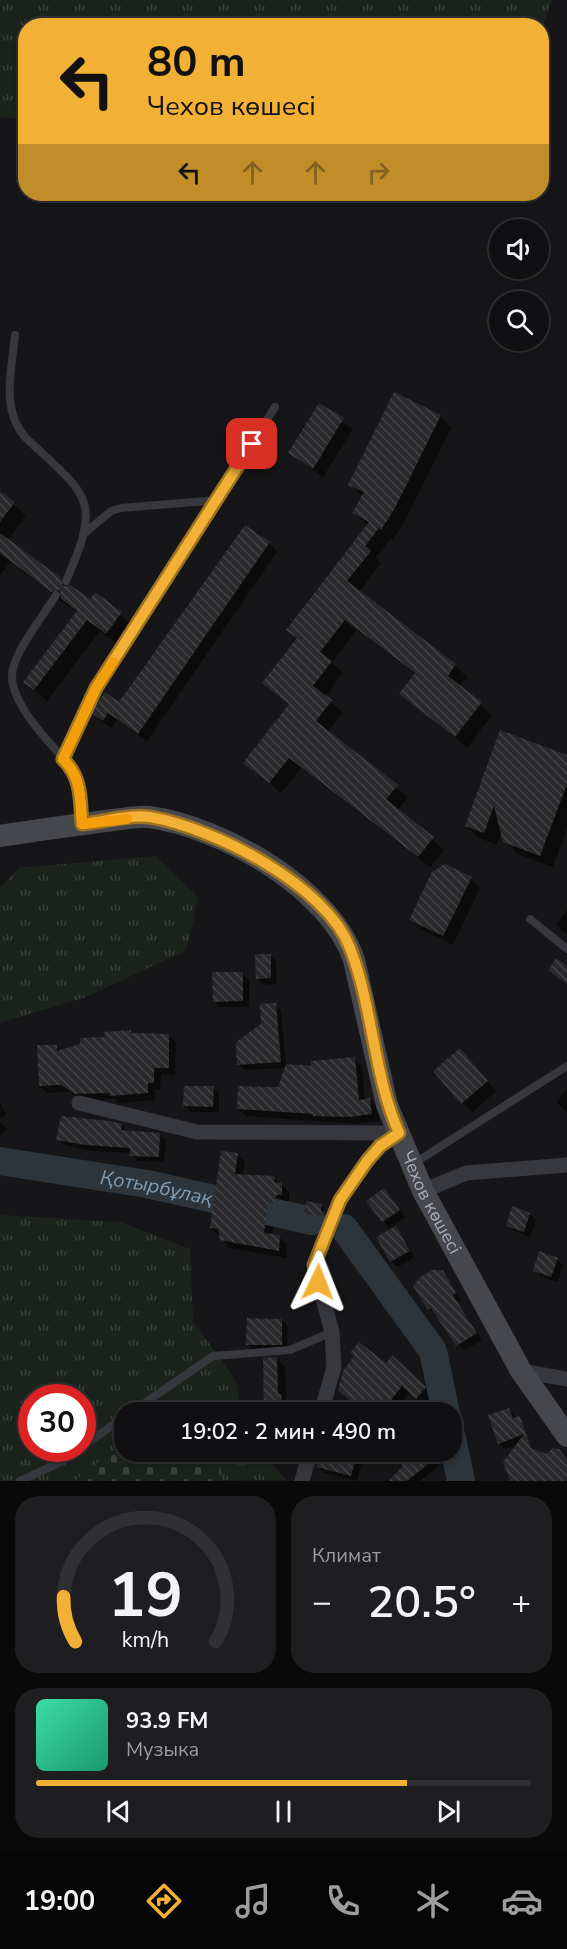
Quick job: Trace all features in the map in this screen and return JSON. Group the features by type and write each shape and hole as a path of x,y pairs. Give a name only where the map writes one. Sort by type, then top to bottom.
{"main road":[{"name":"Чехов көшесі","path":"0,836 148,817 201,830 266,863 310,897 335,921 349,945 354,960 387,1105 423,1191 521,1371 567,1436"}],"street":[{"path":"79,1103 197,1132 399,1133"},
{"path":"324,1402 334,1366 332,1332 314,1265 340,1200 374,1154 399,1133"},
{"path":"423,1191 466,1173 549,1165 567,1166"},
{"path":"521,1371 567,1379"},
{"path":"302,1481 307,1462"}],"lane":[{"path":"15,335 10,412 15,427 68,476 80,492 87,513 86,533 66,582"},
{"path":"63,759 96,688 218,500 275,407"},
{"path":"86,533 111,511 121,508 218,500"},
{"path":"56,595 18,654 12,677 24,710 63,759 75,770 79,782 82,824"},
{"path":"530,919 567,949"},
{"path":"412,1165 567,1066"},
{"path":"146,1402 213,1356 290,1350 332,1332"},
{"path":"96,1437 114,1424"},
{"path":"20,1481 61,1462"}],"green space":[{"path":"0,0 552,0 545,18 18,18 18,118 0,117"},
{"path":"155,856 198,897 187,950 86,997 0,1023 0,888 19,868"},
{"path":"0,1215 120,1222 190,1249 193,1321 236,1381 240,1402 114,1402 114,1462 271,1462 286,1480 0,1481"},
{"path":"114,1450 114,1462 219,1462 223,1481 74,1481"}],"building":[{"path":"394,392 441,415 395,508 381,530 379,528 365,546 371,551 347,581 456,664 448,676 482,702 455,737 399,694 415,673 345,620 320,652 332,661 313,686 332,700 316,721 398,785 386,799 434,837 418,857 289,758 269,783 243,763 289,704 262,683 297,638 286,630 369,522 352,513 364,492 348,485"},
{"path":"319,403 344,418 313,469 288,453"},
{"path":"0,491 15,502 0,522"},
{"path":"245,525 270,542 138,734 108,713 103,721 91,713 105,692 119,702"},
{"path":"0,533 61,578 63,586 70,585 90,599 95,592 122,612 106,634 87,620 34,690 23,682 77,611 61,599 60,590 51,592 0,553"},
{"path":"500,730 567,755 567,784 540,856 503,842 494,806 484,833 465,826"},
{"path":"445,864 472,877 443,936 409,920 432,872"},
{"path":"255,954 271,954 271,978 256,979"},
{"path":"556,958 567,966 567,984 548,970"},
{"path":"212,972 243,972 243,1001 213,1002"},
{"path":"276,1003 281,1062 237,1065 236,1042 261,1024 260,1004"},
{"path":"131,1030 131,1033 169,1034 169,1068 154,1068 154,1083 148,1083 148,1093 110,1096 109,1093 75,1094 61,1085 39,1086 37,1045 57,1045 57,1051 80,1044 80,1038 105,1037 104,1032"},
{"path":"460,1048 488,1081 461,1104 433,1071"},
{"path":"355,1057 359,1100 370,1098 372,1114 349,1117 313,1116 313,1114 237,1109 238,1086 278,1087 286,1064 311,1066 311,1061"},
{"path":"184,1086 214,1086 213,1107 183,1106"},
{"path":"61,1116 122,1124 121,1130 160,1133 159,1157 130,1156 130,1148 85,1145 56,1140"},
{"path":"221,1151 238,1153 235,1174 275,1176 274,1182 282,1183 282,1195 276,1195 275,1203 268,1203 264,1233 280,1235 279,1251 220,1240 218,1229 210,1228"},
{"path":"384,1188 400,1210 382,1222 366,1201"},
{"path":"306,1201 322,1204 320,1216 304,1214"},
{"path":"512,1206 530,1213 524,1232 506,1226"},
{"path":"396,1226 410,1251 390,1262 376,1237"},
{"path":"539,1251 558,1258 551,1277 533,1271"},
{"path":"432,1270 443,1270 456,1293 453,1295 477,1333 456,1346 431,1308 428,1310 413,1286 419,1278"},
{"path":"247,1318 282,1319 282,1345 246,1345"},
{"path":"359,1342 386,1363 392,1355 426,1387 416,1399 402,1386 390,1402 352,1402 338,1390 343,1371 354,1356 350,1353"},
{"path":"277,1357 278,1394 281,1394 282,1400 290,1402 264,1402 263,1358"},
{"path":"509,1408 513,1418 520,1416 531,1448 546,1454 553,1448 559,1449 567,1460 567,1481 510,1481 503,1462 524,1434 498,1444 488,1415"},
{"path":"317,1462 355,1462 351,1476 316,1467"},
{"path":"400,1462 431,1462 407,1481 389,1481 403,1466"}],"waterway":[{"name":"Қотырбұлақ","path":"0,1161 147,1184 312,1221"},
{"name":"Қотырбұлақ","path":"344,1228 433,1351 444,1402"},
{"name":"Қотырбұлақ","path":"457,1462 461,1481"}],"slow traffic":[{"path":"113,662 83,713 63,759 75,770 79,782 82,824 127,819"}],"route":[{"path":"252,444 161,590 96,688 63,759 75,770 79,782 82,824 148,817 201,830 266,863 310,897 335,921 349,945 387,1105 399,1133 380,1146 340,1200 314,1265 318,1282"}]}
